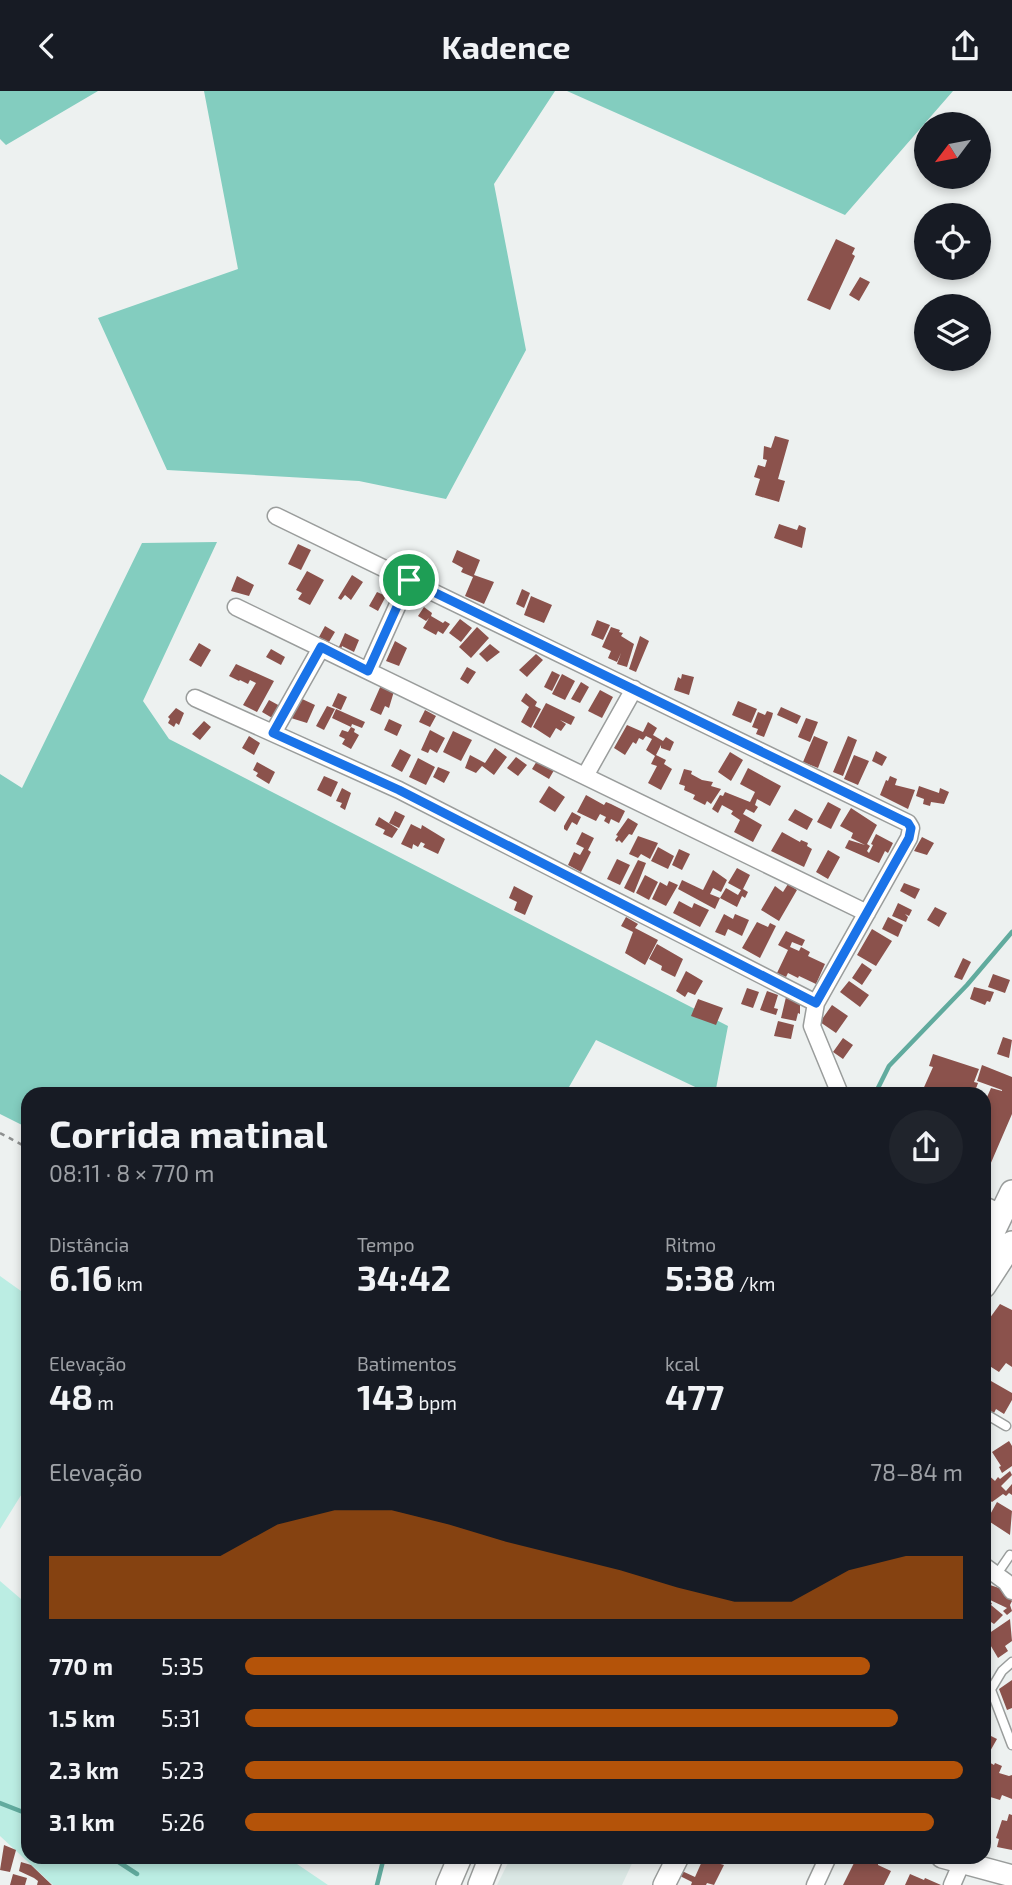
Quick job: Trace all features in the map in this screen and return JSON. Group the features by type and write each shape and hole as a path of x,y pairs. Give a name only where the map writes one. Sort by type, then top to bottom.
{"main road":[{"path":"991,1236 993,1209 1012,1192"},
{"path":"991,1276 1011,1248"},
{"path":"448,1885 457,1864"},
{"path":"480,1885 488,1864"}],"street":[{"path":"276,516 908,823 911,828 909,838 816,1003 812,1026 837,1087"},
{"path":"368,671 409,580"},
{"path":"236,607 867,913"},
{"path":"273,733 321,647"},
{"path":"585,776 634,689"},
{"path":"195,698 399,790 816,1003"},
{"path":"991,1571 1006,1582 1012,1591"},
{"path":"664,1885 674,1864"},
{"path":"815,1885 825,1864"},
{"path":"952,1864 952,1885"},
{"path":"967,1864 1012,1876"}],"lane":[{"path":"991,1417 1006,1426"},
{"path":"991,1569 1010,1555"},
{"path":"991,1688 1002,1671 1012,1662"},
{"path":"991,1692 1012,1745"}],"path":[{"path":"0,1133 21,1144"}],"shaded area":[{"path":"508,1864 632,1864 622,1885 497,1885"}],"green space":[{"path":"0,91 98,91 6,145 0,139"},
{"path":"204,91 555,91 494,184 526,350 446,499 359,481 167,470 98,318 238,269"},
{"path":"567,91 953,91 935,112 914,112 914,136 845,215"},
{"path":"217,542 143,701 169,739 728,1026 716,1087 695,1087 596,1040 569,1087 21,1087 21,1124 0,1114 0,774 22,788 142,543"},
{"path":"0,1276 21,1291 21,1495 0,1529"},
{"path":"0,1581 21,1599 21,1855 0,1836"},
{"path":"30,1864 297,1864 328,1885 53,1885"}],"building":[{"path":"836,239 855,248 852,254 855,256 830,310 807,300"},
{"path":"860,277 870,282 859,301 849,295"},
{"path":"775,436 789,440 778,479 785,481 779,502 755,495 760,479 754,477 758,465 765,467 767,460 763,459 764,446 771,448"},
{"path":"779,524 797,530 799,525 806,528 802,548 774,538"},
{"path":"298,544 311,550 301,570 288,564"},
{"path":"457,550 480,560 474,575 494,582 484,604 465,596 473,577 461,572 463,568 452,562"},
{"path":"307,571 324,580 310,605 298,599 302,593 296,590"},
{"path":"352,575 363,582 351,600 345,595 341,600 338,598"},
{"path":"237,576 254,585 249,596 231,591"},
{"path":"522,589 530,593 524,608 516,604"},
{"path":"377,592 386,596 378,611 369,606"},
{"path":"531,596 552,605 544,623 524,615"},
{"path":"424,607 432,613 431,616 450,624 443,634 438,631 436,635 423,628 429,618 426,621 418,616"},
{"path":"460,619 472,628 461,642 449,633"},
{"path":"597,620 610,625 603,640 591,635"},
{"path":"325,626 335,632 329,642 319,637"},
{"path":"477,627 489,638 471,658 459,647"},
{"path":"611,627 620,630 619,632 623,633 621,636 634,644 627,667 617,664 621,653 617,662 608,658 611,651 602,647"},
{"path":"345,633 359,640 354,652 342,646 341,650 338,649"},
{"path":"640,636 649,641 636,672 629,669"},
{"path":"395,641 407,648 399,666 386,661"},
{"path":"199,643 211,650 201,667 189,660"},
{"path":"490,644 500,652 487,662 479,654"},
{"path":"271,649 285,657 281,665 266,657"},
{"path":"536,654 543,660 527,677 519,670"},
{"path":"236,664 274,681 257,712 243,705 256,683 250,680 248,684 229,676"},
{"path":"467,667 476,672 468,684 460,679"},
{"path":"552,671 560,675 552,691 544,687"},
{"path":"562,674 575,681 565,700 552,694"},
{"path":"682,674 694,677 689,695 674,690 678,677 681,679"},
{"path":"581,682 589,687 580,703 571,699"},
{"path":"382,683 395,688 389,708 385,706 381,715 370,710"},
{"path":"600,690 613,697 602,718 588,711"},
{"path":"338,693 347,697 341,710 332,706"},
{"path":"526,693 537,702 535,706 541,709 531,728 521,722 529,707 521,701"},
{"path":"300,698 315,705 307,723 291,718"},
{"path":"269,700 280,706 274,719 262,712"},
{"path":"738,701 757,709 751,723 732,715"},
{"path":"546,703 575,717 571,725 560,720 566,724 561,731 556,728 550,738 533,727"},
{"path":"327,706 335,709 324,730 316,726"},
{"path":"781,707 801,716 797,724 777,715"},
{"path":"176,708 184,713 179,725 176,723 174,727 168,723 168,717"},
{"path":"336,709 365,722 362,728 352,724 351,727 332,718"},
{"path":"425,710 436,716 430,727 419,722"},
{"path":"767,711 773,713 764,737 756,734 758,729 752,727 758,712 765,715"},
{"path":"806,718 818,722 810,742 798,737"},
{"path":"389,719 402,725 397,736 384,730"},
{"path":"204,721 211,727 200,740 192,734"},
{"path":"648,722 657,728 653,735 663,741 666,737 674,742 670,751 661,748 661,745 656,755 666,760 664,764 672,769 661,790 648,783 657,766 651,764 655,756 646,750 652,739 646,736 643,740 639,738 625,755 614,748 627,725 643,732"},
{"path":"351,727 359,735 351,749 342,744 345,739 339,736 342,730 348,732"},
{"path":"430,730 445,738 437,753 430,749 428,753 421,750"},
{"path":"453,731 472,740 461,761 443,752"},
{"path":"249,736 260,743 254,755 242,748"},
{"path":"814,736 828,742 818,768 803,762"},
{"path":"848,736 857,740 843,776 833,772"},
{"path":"495,748 507,757 494,775 482,766 476,773 465,768 470,755 485,763"},
{"path":"400,749 411,755 402,772 391,766"},
{"path":"876,751 887,757 882,766 872,761"},
{"path":"730,752 743,760 731,781 718,772"},
{"path":"854,755 869,761 858,785 844,779"},
{"path":"540,756 557,765 549,779 532,769"},
{"path":"516,757 527,765 518,776 507,768"},
{"path":"418,758 435,767 426,785 409,777"},
{"path":"257,762 275,772 269,784 256,776 258,773 253,770"},
{"path":"438,767 450,772 444,783 433,777"},
{"path":"748,768 781,786 770,806 757,799 755,805 758,807 754,813 746,809 743,814 762,825 753,842 734,832 740,820 731,814 733,811 722,805 718,813 712,809 720,795 723,796 725,792 750,802 755,792 740,784"},
{"path":"684,769 692,771 691,774 702,780 713,782 711,786 721,789 711,804 707,801 705,805 693,799 695,795 684,790 685,786 679,784"},
{"path":"324,776 338,782 331,797 317,790"},
{"path":"890,776 897,779 895,785 915,790 908,809 880,795"},
{"path":"549,786 565,797 555,812 539,802"},
{"path":"919,786 939,793 940,788 949,792 944,804 923,804 924,799 916,796"},
{"path":"342,788 351,793 345,810 340,807 342,803 336,801"},
{"path":"586,795 604,805 606,802 625,811 619,823 611,819 609,824 604,821 606,817 600,814 596,821 577,812"},
{"path":"828,802 841,809 831,829 817,822"},
{"path":"851,808 877,825 867,844 870,846 867,851 869,853 876,834 893,843 879,863 845,848 849,840 865,845 851,838 853,833 840,826"},
{"path":"795,809 813,819 807,830 788,820"},
{"path":"395,811 405,816 399,828 389,823"},
{"path":"572,812 581,817 577,825 572,822 567,831 564,826"},
{"path":"379,817 398,829 392,838 383,834 385,830 375,825"},
{"path":"628,818 638,824 632,835 629,834 622,843 619,840 617,842 616,835"},
{"path":"411,824 421,829 422,825 445,839 438,854 423,847 425,844 421,842 418,847 413,844 412,849 401,844"},
{"path":"582,832 594,838 588,850 591,852 581,872 568,865 574,852 580,855 584,848 576,844"},
{"path":"782,832 800,842 801,840 808,843 807,846 812,849 804,867 771,851"},
{"path":"638,836 658,843 650,859 641,854 638,858 629,854"},
{"path":"922,837 934,843 927,855 914,851"},
{"path":"658,847 674,856 668,869 651,861"},
{"path":"679,849 690,854 682,870 672,865"},
{"path":"828,850 840,857 828,879 816,872"},
{"path":"617,859 630,865 620,885 607,879"},
{"path":"638,860 646,863 634,893 624,888"},
{"path":"737,868 750,875 743,889 748,892 745,898 742,896 737,907 720,898 726,888 738,895 741,890 728,883"},
{"path":"713,870 727,880 721,892 713,888 710,894 720,898 715,909 678,889 682,880 703,890"},
{"path":"645,875 658,882 649,900 636,893"},
{"path":"669,881 678,885 666,906 652,899 660,882 667,886"},
{"path":"904,883 920,889 915,899 900,891"},
{"path":"788,884 797,890 779,921 761,910 775,886 783,892"},
{"path":"514,886 533,896 525,915 514,910 517,902 509,898"},
{"path":"679,901 692,908 694,903 709,910 700,927 673,913"},
{"path":"898,903 912,910 909,916 905,914 908,917 906,922 892,916"},
{"path":"935,907 947,913 939,927 927,920"},
{"path":"724,914 733,919 735,914 749,920 742,936 728,929 725,936 715,932"},
{"path":"626,917 638,924 635,928 658,940 645,965 625,953 633,932 621,926"},
{"path":"888,917 903,925 898,937 882,929"},
{"path":"757,922 768,927 770,923 776,926 760,958 742,948"},
{"path":"872,929 892,941 876,966 857,955"},
{"path":"786,931 805,940 802,946 792,942 790,947 799,951 801,947 810,952 808,956 825,964 816,984 799,976 798,978 788,973 786,977 777,973 788,950 778,945"},
{"path":"657,944 683,959 675,977 661,970 662,966 649,959"},
{"path":"963,958 971,962 962,980 954,977"},
{"path":"862,963 872,970 862,985 852,978"},
{"path":"686,971 703,981 695,995 688,992 685,997 676,991"},
{"path":"993,974 1010,980 1005,993 988,987"},
{"path":"849,981 869,995 860,1007 840,992"},
{"path":"974,987 994,992 990,1002 987,1001 985,1005 970,999"},
{"path":"747,988 759,992 753,1008 741,1004"},
{"path":"767,991 778,995 774,1008 778,1009 776,1015 760,1010"},
{"path":"786,997 800,1004 800,1014 798,1013 796,1021 781,1018"},
{"path":"698,999 723,1008 716,1025 691,1016"},
{"path":"832,1005 848,1016 836,1033 820,1022"},
{"path":"778,1021 794,1025 791,1039 774,1036"},
{"path":"1003,1037 1012,1040 1009,1058 997,1054"},
{"path":"843,1038 853,1045 843,1059 833,1052"},
{"path":"933,1054 979,1069 974,1082 978,1083 977,1087 924,1087 933,1067 929,1066"},
{"path":"982,1065 1012,1077 1012,1114 991,1163 991,1088 1002,1090 977,1081"},
{"path":"1000,1304 1012,1310 1012,1367 1006,1363 999,1372 991,1367 991,1316"},
{"path":"991,1381 1012,1393 1012,1400 1004,1414 996,1409 994,1413 991,1411"},
{"path":"1009,1441 1012,1446 1012,1466 1002,1473 999,1467 1001,1466 992,1452"},
{"path":"1010,1471 1012,1475 1001,1486 1006,1491 1012,1484 1012,1495 1003,1494 992,1502 991,1477 995,1481 998,1477 1000,1479"},
{"path":"997,1502 1012,1511 1010,1535 991,1523 991,1513"},
{"path":"991,1585 1005,1590 1012,1601 1012,1611 1007,1615 1003,1611 1007,1608 991,1600"},
{"path":"991,1605 1003,1615 994,1624 991,1622"},
{"path":"1010,1619 1012,1641 1005,1646 1008,1651 998,1658 991,1646 991,1632"},
{"path":"1012,1680 1012,1708 1007,1710 999,1689"},
{"path":"991,1736 997,1739 991,1750"},
{"path":"991,1763 1002,1766 999,1773 1012,1775 1012,1799 1002,1795 1000,1800 991,1797"},
{"path":"1009,1814 1012,1815 1012,1850 997,1847 999,1839 996,1838 1002,1820 1007,1821"},
{"path":"4,1845 16,1850 10,1872 0,1870"},
{"path":"21,1862 31,1865 52,1885 37,1885 38,1881 19,1871"},
{"path":"701,1864 724,1865 714,1885 691,1885 692,1882 680,1876 682,1871 695,1877"},
{"path":"854,1864 878,1864 891,1871 884,1885 843,1885"},
{"path":"13,1874 27,1878 25,1885 10,1885"},
{"path":"910,1874 924,1880 925,1878 941,1885 905,1885"}],"waterway":[{"path":"878,1087 889,1066 967,985 1012,932"},
{"path":"0,1803 21,1811"},
{"path":"122,1864 137,1874"},
{"path":"377,1885 382,1864"}],"route":[{"path":"409,580 908,823 911,828 909,838 816,1003 399,790 273,733 321,647 368,671 409,580"}]}
